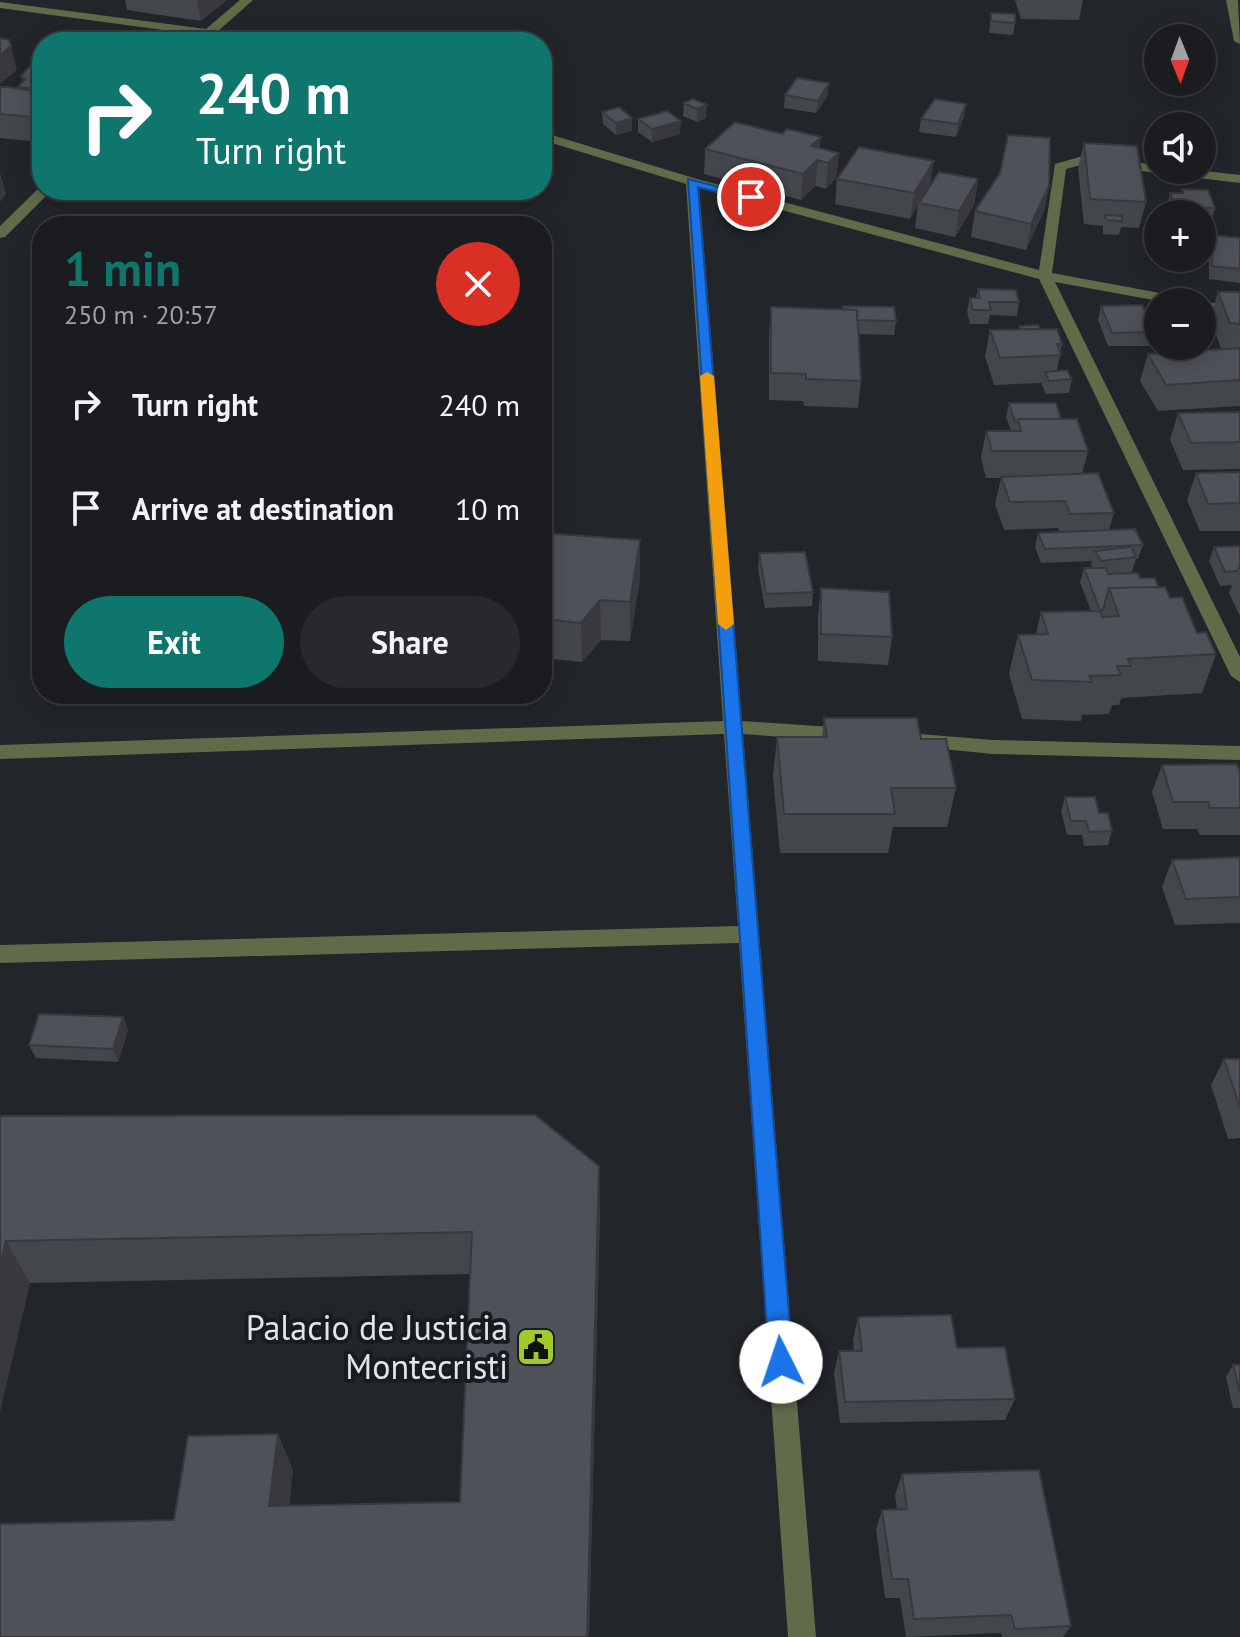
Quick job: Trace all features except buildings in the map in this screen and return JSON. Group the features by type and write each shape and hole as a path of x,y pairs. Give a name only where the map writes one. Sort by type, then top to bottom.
{"street":[{"path":"210,32 247,0"},
{"path":"1232,0 1240,41"},
{"path":"0,5 172,32"},
{"path":"552,139 692,182 1045,276 1144,294"},
{"path":"1144,167 1083,160 1060,167 1045,276 1240,676"},
{"path":"1216,176 1240,179"},
{"path":"692,182 802,1637"},
{"path":"0,234 35,200"},
{"path":"1216,308 1240,312"},
{"path":"0,752 733,727 871,737"},
{"path":"901,740 993,747 1240,753"},
{"path":"0,954 749,934"}],"slow traffic":[{"path":"707,376 726,624"}],"place":[{"name":"Palacio de Justicia Montecristi","path":"536,1347"}],"route":[{"path":"751,197 692,182 781,1362"}]}
